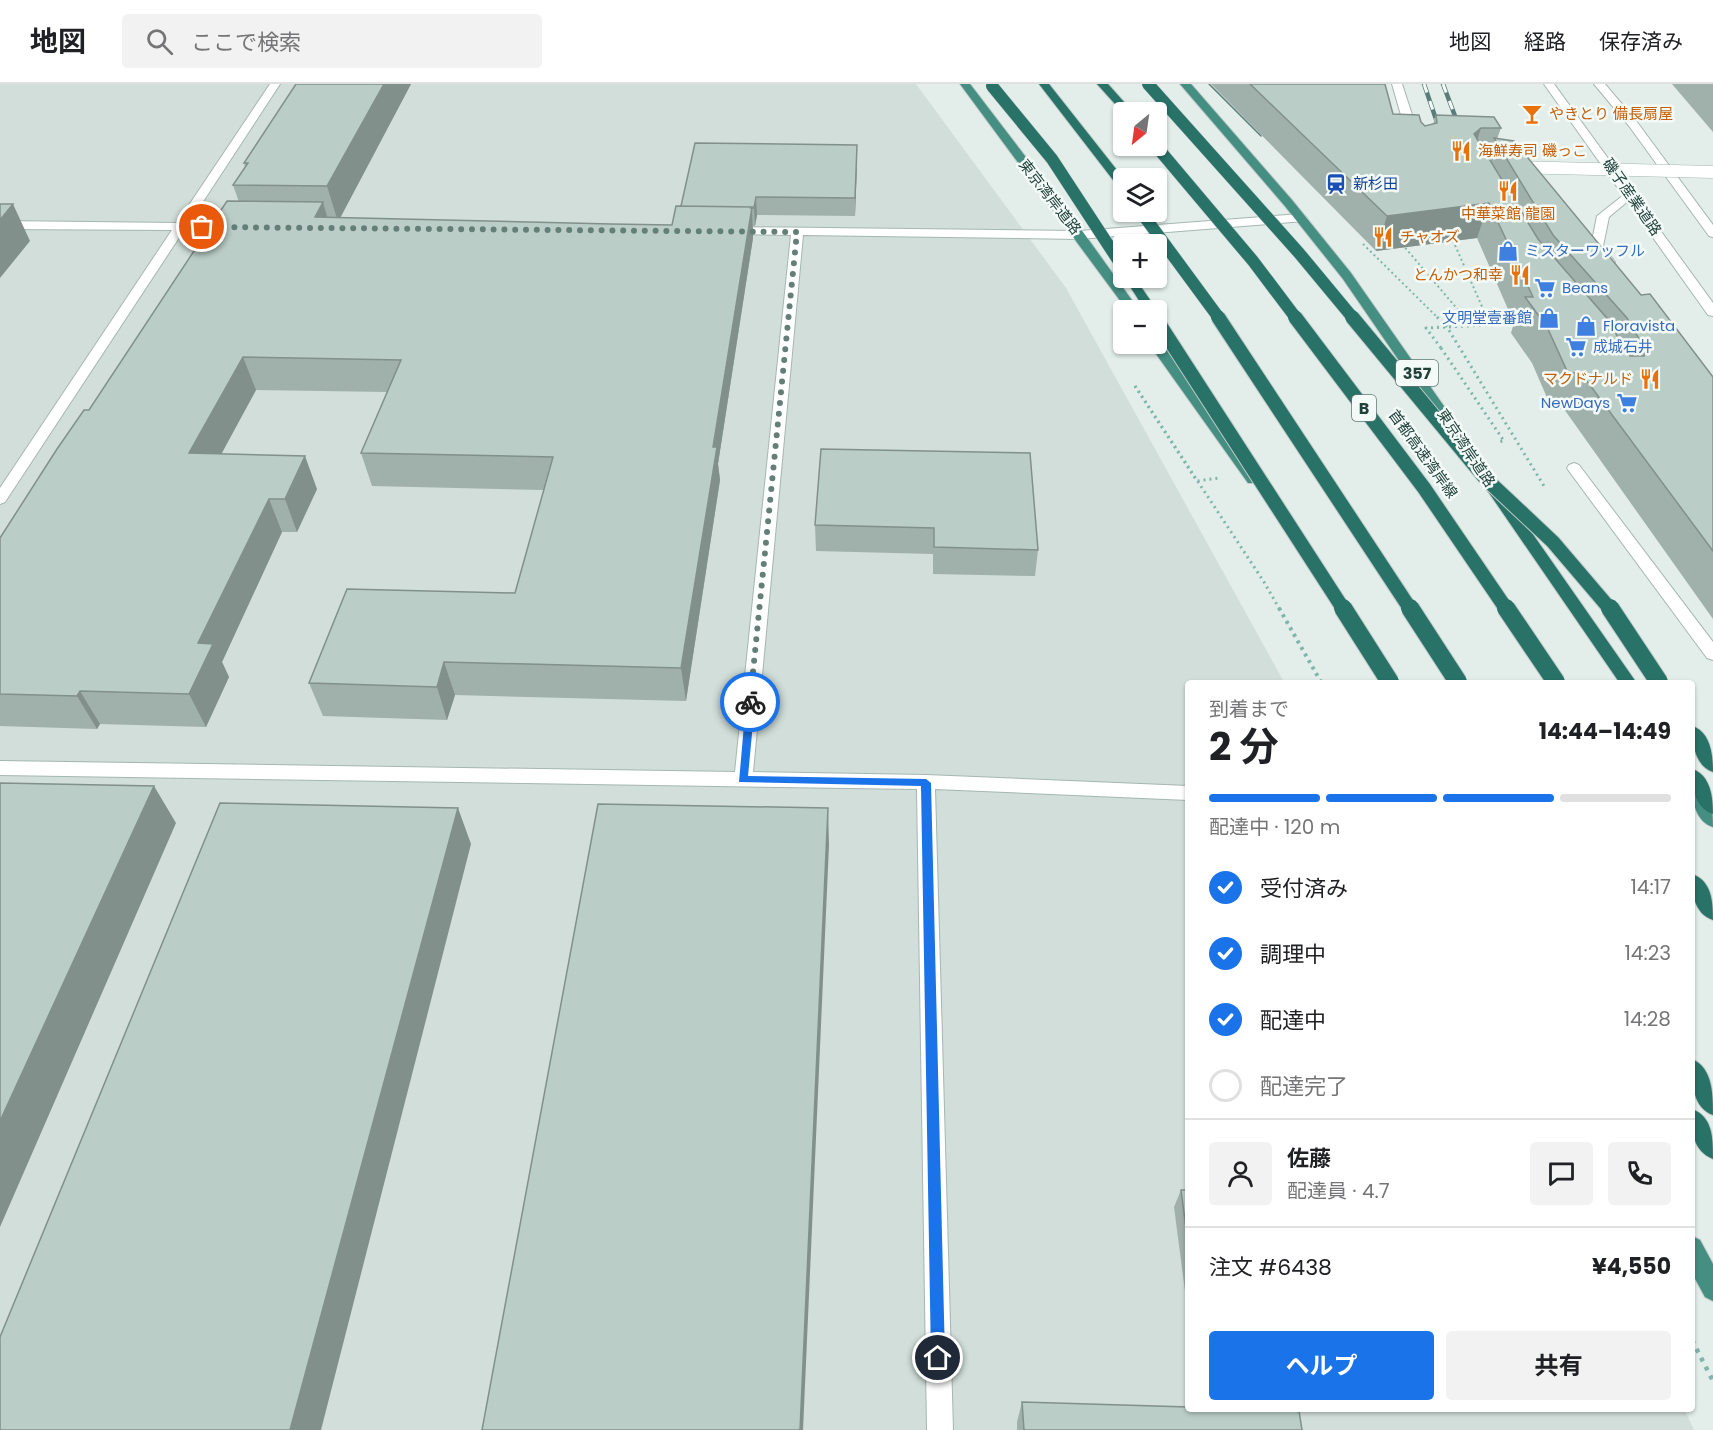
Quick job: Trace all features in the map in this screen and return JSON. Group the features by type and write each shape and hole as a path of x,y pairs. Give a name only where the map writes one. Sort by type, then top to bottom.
{"highway":[{"name":"東京湾岸道路","path":"965,84 1126,300"},
{"path":"1044,84 1113,173"},
{"path":"1102,84 1119,102"},
{"path":"1148,84 1299,253 1491,484 1627,680"},
{"name":"東京湾岸道路","path":"1185,84 1348,277 1405,356 1621,680"},
{"path":"991,85 1052,159 1113,252"},
{"name":"首都高速湾岸線","path":"1164,156 1253,261 1424,488 1555,680"},
{"path":"1148,222 1212,308 1457,680"},
{"path":"1167,336 1389,680"},
{"path":"1163,354 1395,680"},
{"path":"1491,484 1553,542 1614,614 1658,680"},
{"path":"1695,738 1713,765"},
{"path":"1695,780 1713,807"},
{"path":"1695,793 1713,820"},
{"path":"1695,886 1713,912"},
{"path":"1695,1074 1713,1105"},
{"path":"1695,1123 1713,1148"},
{"path":"1695,1254 1713,1289"}],"street":[{"path":"0,499 178,226 274,84"},
{"path":"1397,84 1415,144"},
{"name":"磯子産業道路","path":"1549,84 1713,312"},
{"path":"1599,84 1633,124 1713,233"},
{"path":"1504,166 1713,172"},
{"path":"1618,274 1597,246 1603,216 1629,194"},
{"path":"714,231 1079,235 1300,218"},
{"path":"0,225 250,227"},
{"path":"743,780 797,232"},
{"path":"1574,468 1713,654"},
{"path":"0,768 926,783 1185,793"},
{"path":"926,783 940,1430"}],"path":[{"path":"1448,230 1490,325"},
{"path":"1359,239 1447,327"},
{"path":"1398,240 1472,326"},
{"path":"1441,348 1426,328 1508,324"},
{"path":"1135,386 1264,582 1320,680"},
{"path":"1197,481 1264,582"},
{"path":"1695,1346 1713,1381"}],"shaded area":[{"path":"0,84 916,84 1066,288 1283,680 1185,680 1185,1412 1686,1412 1694,1430 0,1430"}],"building":[{"path":"296,84 384,84 327,186 233,185 248,163 244,163"},
{"path":"1250,84 1385,84 1393,114 1419,115 1425,126 1437,123 1436,115 1494,117 1501,128 1481,128 1474,134 1538,239 1612,324 1619,341 1630,356 1644,356 1646,351 1627,318 1553,235 1494,138 1514,141 1641,295 1650,294 1713,377 1713,551 1581,373 1568,373 1547,327 1525,297 1533,297 1489,203 1387,216"},
{"path":"695,143 857,145 855,198 756,197 754,208 681,206"},
{"path":"227,201 323,202 315,217 672,225 676,206 752,207 713,447 717,447 681,668 444,662 437,687 309,683 347,589 515,593 553,457 361,453 401,360 243,357 189,453 305,456 285,499 269,499 198,643 213,644 189,694 80,691 77,696 0,694 0,538 57,449 84,410 89,410"},
{"path":"0,204 13,204 0,220"},
{"path":"821,449 1030,453 1038,550 934,547 934,528 815,525"},
{"path":"0,783 154,786 0,1121"},
{"path":"220,803 458,808 290,1430 0,1430 0,1337"},
{"path":"598,804 828,808 800,1430 482,1430"},
{"path":"1181,1190 1185,1190 1185,1220"},
{"path":"1022,1402 1185,1407 1185,1412 1299,1412 1302,1430 1024,1430"}],"tram line":[{"path":"1209,84 1261,136"}],"railway":[{"path":"1424,84 1441,134"},
{"path":"1443,84 1461,132"}],"way so far":[{"path":"202,227 797,232 750,702"}],"place":[{"name":"やきとり 備長扇屋","path":"1532,114"},
{"name":"海鮮寿司 磯っこ","path":"1461,151"},
{"name":"新杉田","path":"1336,184"},
{"name":"中華菜館 龍園","path":"1508,191"},
{"name":"チャオズ","path":"1383,237"},
{"name":"ミスターワッフル","path":"1508,251"},
{"name":"とんかつ和幸","path":"1520,275"},
{"name":"Beans","path":"1545,288"},
{"name":"文明堂壹番館","path":"1549,318"},
{"name":"Floravista","path":"1586,326"},
{"name":"成城石井","path":"1576,347"},
{"name":"マクドナルド","path":"1650,379"},
{"name":"NewDays","path":"1627,403"}],"route":[{"path":"750,702 743,780 926,783 938,1358"}]}
